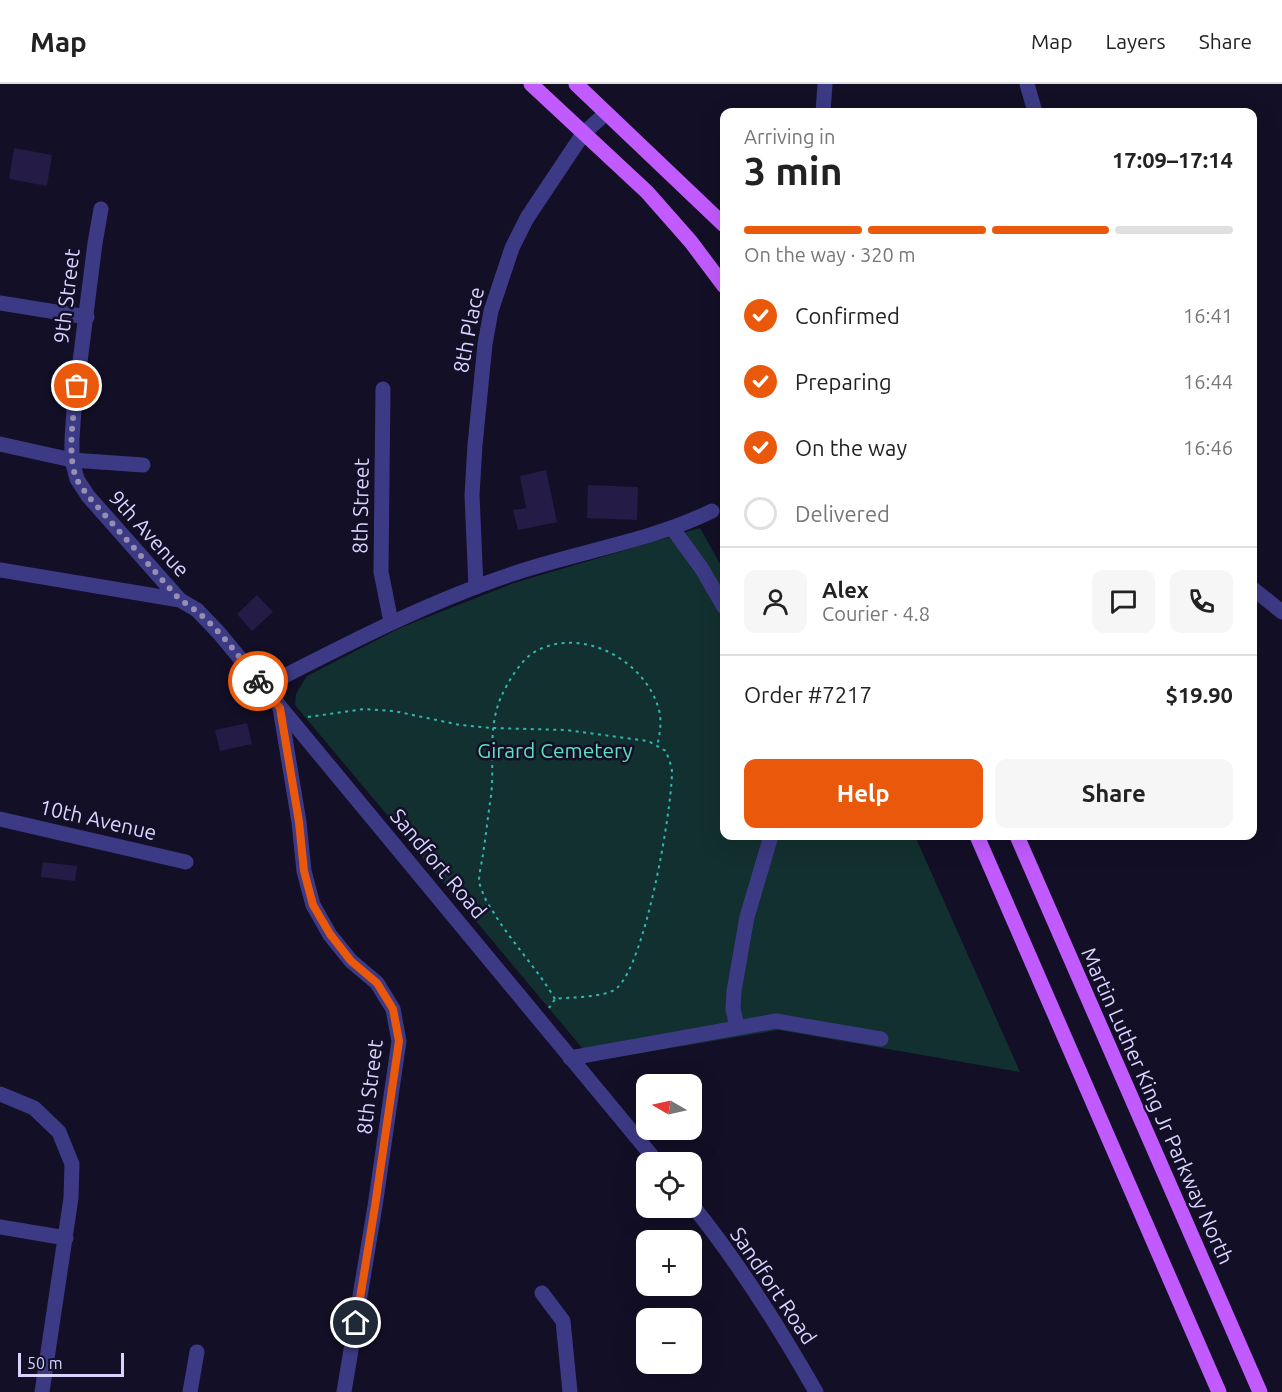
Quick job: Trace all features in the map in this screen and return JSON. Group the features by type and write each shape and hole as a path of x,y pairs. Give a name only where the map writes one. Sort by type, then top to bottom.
{"main road":[{"path":"531,84 647,192 691,242 720,281"},
{"path":"576,84 720,219"},
{"path":"980,840 1219,1392"},
{"name":"Martin Luther King Jr Parkway North","path":"1019,840 1260,1392"}],"street":[{"path":"823,108 825,84"},
{"path":"1027,84 1034,108"},
{"name":"8th Place","path":"476,587 472,495 484,354 491,311 504,269 527,218 583,134 606,113"},
{"name":"9th Street","path":"72,460 74,409 101,209"},
{"path":"0,303 87,317"},
{"name":"8th Street","path":"383,389 381,572 391,622"},
{"path":"0,444 72,460 143,465"},
{"name":"9th Avenue","path":"72,460 77,479 88,496 180,600"},
{"path":"263,687 391,622 476,587 561,559 673,529 712,511"},
{"path":"673,529 702,569 720,600"},
{"name":"9th Avenue","path":"0,570 180,600"},
{"path":"1257,592 1282,612"},
{"name":"Sandfort Road","path":"180,600 197,610 219,633 649,1152"},
{"name":"8th Street","path":"280,708 299,822 304,871 313,905 330,934 351,961 377,983 393,1009 399,1041 375,1206 344,1392"},
{"name":"10th Avenue","path":"0,819 186,862"},
{"path":"737,1027 733,1009 747,917 770,840"},
{"path":"570,1058 777,1021 881,1039"},
{"path":"0,1094 34,1108 59,1132 72,1164 66,1238 42,1392"},
{"name":"Sandfort Road","path":"701,1218 740,1270 795,1354 816,1392"},
{"path":"0,1227 66,1238"},
{"path":"542,1293 563,1321 570,1392"},
{"path":"190,1392 197,1352"}],"path":[{"path":"555,999 544,981 513,943 485,900 479,881 492,783 492,728 501,698 518,668 536,651 562,643 583,642 608,651 629,666 643,680 654,697 659,712 661,729 657,746"},
{"path":"291,720 364,710 394,711 459,725 566,730 648,741 666,751 672,770 656,883 645,926 629,967 617,987 607,993 555,999"},
{"path":"541,1022 555,999"}],"green space":[{"name":"Girard Cemetery","path":"700,528 720,564 720,840 917,840 1020,1072 779,1030 593,1061 295,705 296,694 307,676 400,628 514,583"}],"building":[{"path":"14,148 52,155 47,186 9,179"},
{"path":"546,470 557,522 518,530 513,510 526,508 520,476"},
{"path":"588,485 638,487 637,520 587,518"},
{"path":"257,595 273,612 252,631 237,614"},
{"path":"247,723 252,744 220,751 215,730"},
{"path":"43,862 77,866 75,881 41,877"}],"way so far":[{"path":"77,386 72,439 72,460 77,479 88,496 180,600 197,610 258,681"}],"route":[{"path":"258,681 280,708 299,822 304,871 313,905 330,934 351,961 377,983 393,1009 399,1041 356,1323"}]}
